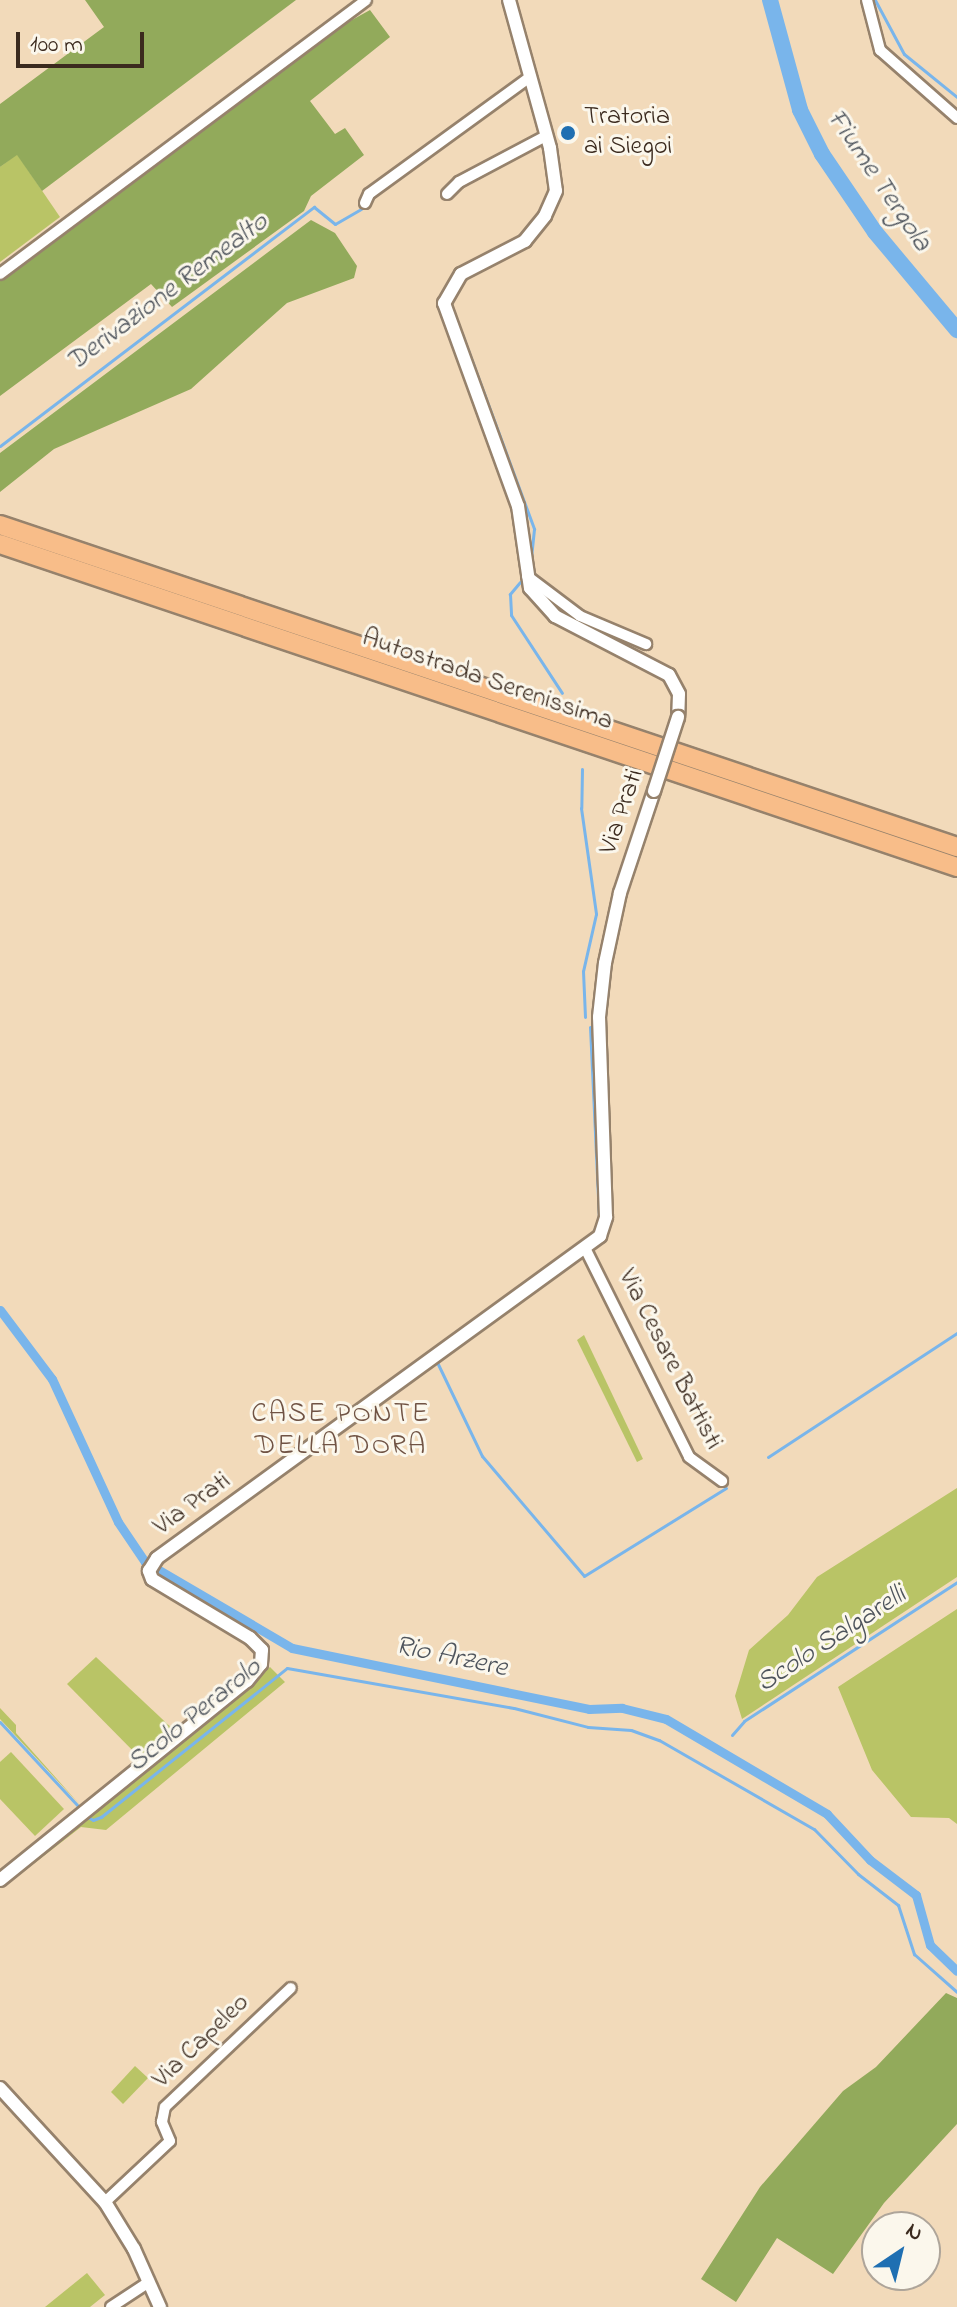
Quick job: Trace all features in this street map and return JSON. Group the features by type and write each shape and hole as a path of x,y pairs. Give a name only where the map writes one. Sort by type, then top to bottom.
{"highway":[{"name":"Autostrada Serenissima","path":"0,525 957,847"},
{"name":"Autostrada Serenissima","path":"0,544 957,867"}],"street":[{"path":"0,274 366,0"},
{"name":"Via Prati","path":"0,1880 213,1710 261,1664 257,1644 156,1582 152,1566 586,1250 606,1223 599,1017 605,963 620,893 678,717 679,694 669,675 555,616 539,603 527,576 518,506 444,303 461,274 525,241 545,216 556,180 509,0"},
{"path":"867,0 880,50 957,118"},
{"path":"365,203 369,194 530,77"},
{"path":"447,194 459,182 546,136"},
{"path":"527,576 580,616 646,644"},
{"name":"Via Cesare Battisti","path":"586,1250 689,1457 722,1481"},
{"name":"Via Capeleo","path":"105,2202 170,2141 162,2122 165,2107 291,1988"},
{"path":"0,2088 105,2202 160,2307"},
{"path":"111,2307 149,2282"}],"green space":[{"path":"85,0 296,0 42,191 17,155 0,167 0,104 104,27"},
{"path":"370,10 390,37 310,101 335,134 345,128 364,155 311,196 304,211 172,307 151,284 0,396 0,278 323,36"},
{"path":"17,154 60,217 0,262 0,167"},
{"path":"311,220 335,233 357,266 354,278 287,303 191,389 54,449 0,492 0,453"},
{"path":"584,1335 643,1459 637,1462 577,1340"},
{"path":"957,1488 957,1577 742,1719 735,1696 749,1650 788,1615 817,1577"},
{"path":"957,1609 957,1824 949,1818 911,1817 872,1770 838,1687"},
{"path":"96,1657 176,1732 142,1760 67,1684"},
{"path":"270,1667 285,1682 106,1830 81,1827 0,1890"},
{"path":"0,1708 16,1725 16,1733 81,1806 0,1719"},
{"path":"11,1752 64,1809 35,1836 0,1799 0,1762"},
{"path":"946,1993 957,1998 957,2124 878,2211 861,2211 861,2235 833,2274 777,2238 736,2302 701,2279 760,2187 843,2091 876,2067"},
{"path":"135,2066 148,2078 123,2104 111,2092"},
{"path":"87,2273 105,2295 90,2307 45,2307"}],"waterway":[{"name":"Fiume Tergola","path":"770,0 800,110 822,154 875,232 957,330"},
{"path":"875,0 904,54 957,97"},
{"name":"Derivazione Remealto","path":"0,446 314,207 335,224 361,209"},
{"name":"Derivazione Remealto","path":"462,334 534,529 531,557"},
{"name":"Derivazione Remealto","path":"520,582 510,594 511,615 562,693"},
{"name":"Derivazione Remealto","path":"582,769 581,808 596,914 583,971 585,1017"},
{"name":"Derivazione Remealto","path":"590,1027 599,1219 591,1237"},
{"name":"Derivazione Remealto","path":"433,1352 510,1294"},
{"name":"Rio Arzere","path":"0,1310 52,1379 118,1522 145,1562 292,1648 589,1709 622,1708 666,1719 827,1814 870,1860 916,1895 930,1945 957,1971"},
{"name":"Derivazione Remealto","path":"768,1457 957,1333"},
{"name":"Derivazione Remealto","path":"436,1360 482,1456 584,1576 726,1488"},
{"name":"Scolo Salgarelli","path":"732,1735 744,1721 957,1582"},
{"name":"Scolo Perarolo","path":"86,1816 93,1820 101,1817 287,1668 514,1708 588,1727 631,1730 659,1740 814,1829 858,1874 898,1905 914,1954 957,1992"},
{"name":"Scolo Perarolo","path":"0,1722 78,1806"}],"place":[{"name":"Tratoria ai Siegoi","path":"568,133"}],"district":[{"name":"CASE PONTE DELLA DORA","path":"341,1431"}]}
